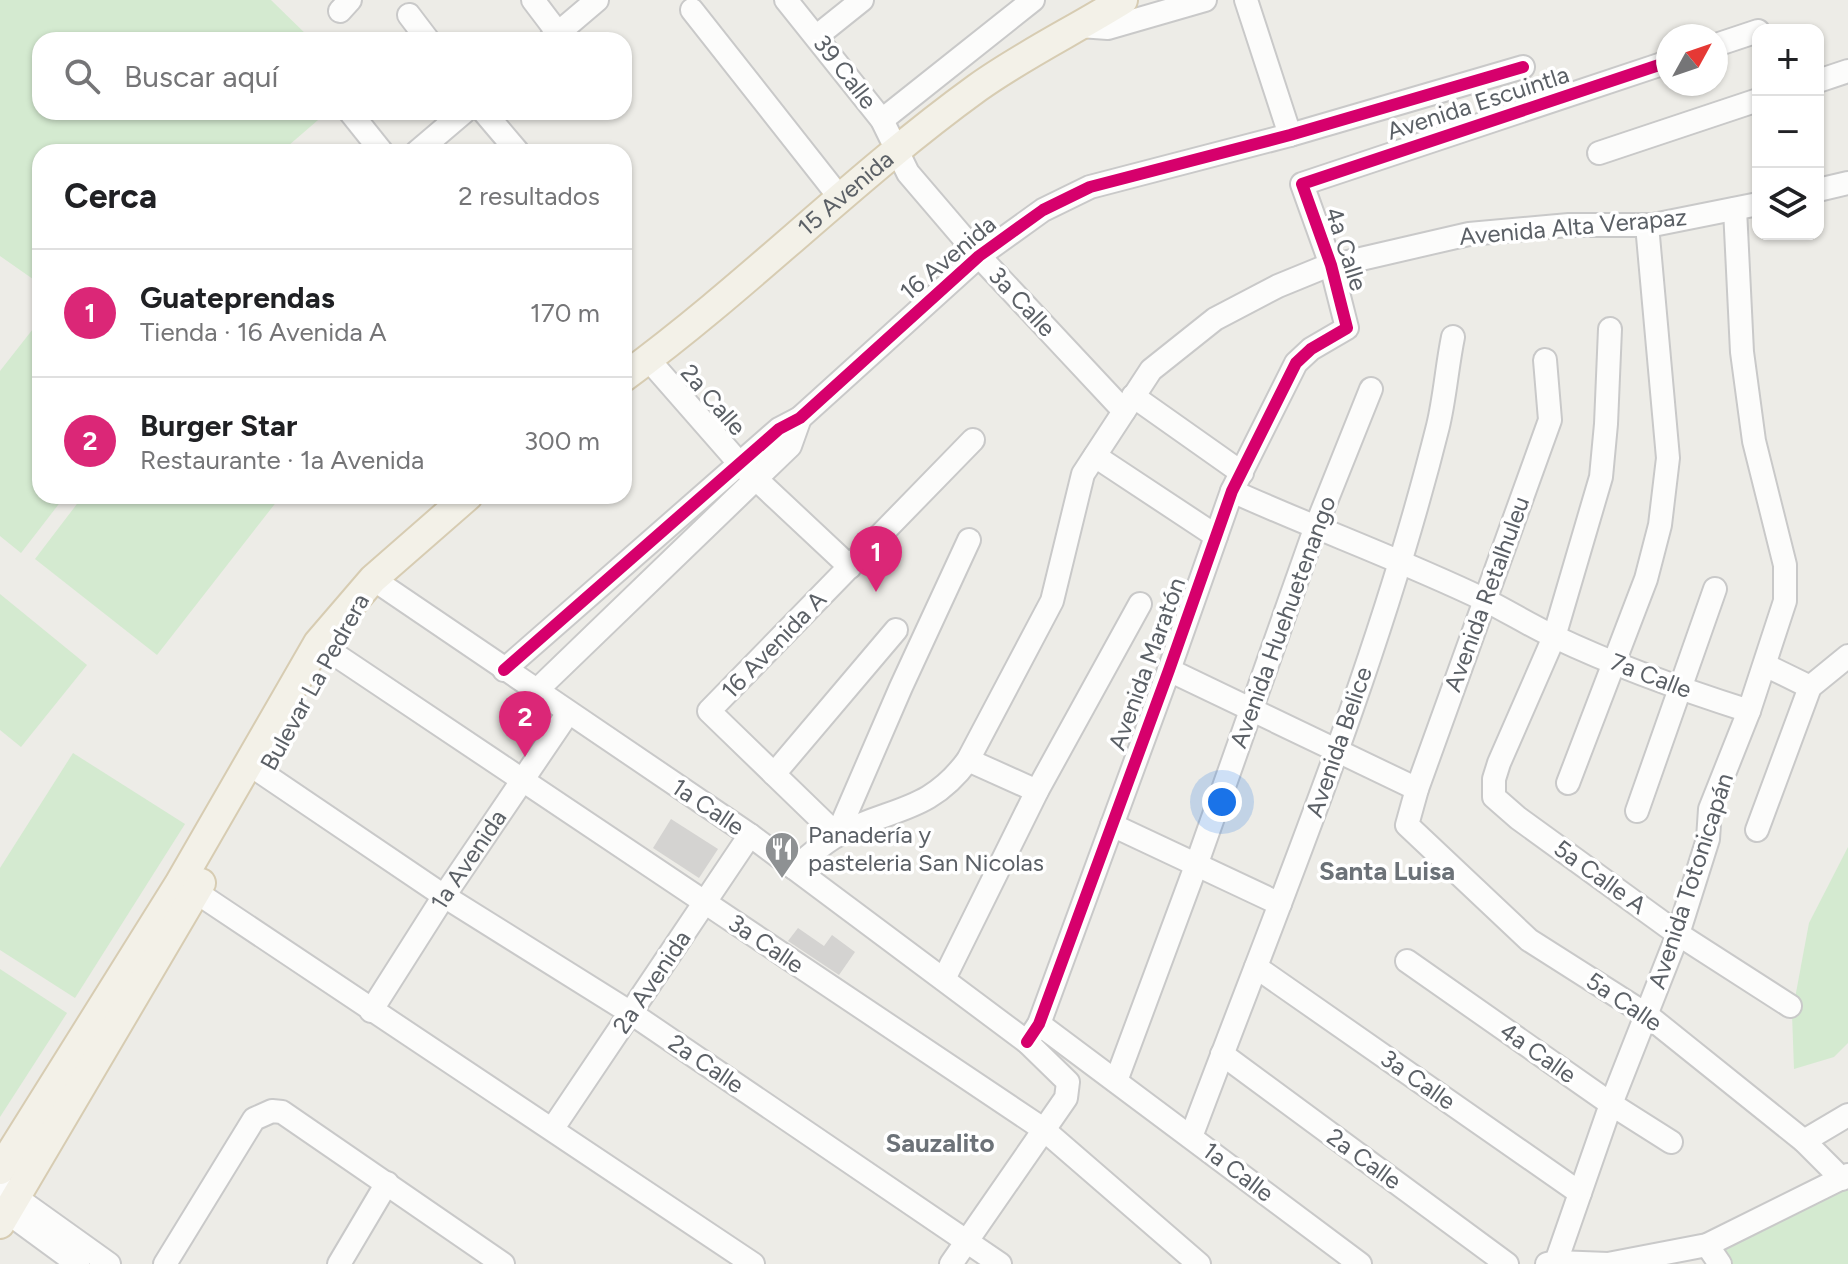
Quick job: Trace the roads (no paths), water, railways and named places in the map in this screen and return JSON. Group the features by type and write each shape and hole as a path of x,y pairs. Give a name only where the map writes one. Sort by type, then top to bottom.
{"main road":[{"path":"1080,26 1123,0"},
{"name":"15 Avenida","path":"632,371 896,150 980,86 1080,26"},
{"path":"373,579 459,504"},
{"name":"Bulevar La Pedrera","path":"0,1170 179,884 256,768 325,648 373,579"},
{"name":"Bulevar La Pedrera","path":"5,1205 196,892 256,768"}],"street":[{"path":"533,0 551,32"},
{"path":"560,32 597,0"},
{"name":"39 Calle","path":"786,0 882,120 896,150"},
{"path":"817,36 862,0"},
{"path":"882,120 1033,0"},
{"path":"1080,26 1108,28 1205,0"},
{"path":"1246,0 1295,134"},
{"path":"1255,0 1295,134"},
{"path":"692,10 841,199"},
{"path":"409,15 422,32"},
{"path":"1728,41 1752,33"},
{"name":"Avenida Escuintla","path":"1302,184 1656,66"},
{"name":"16 Avenida","path":"536,691 748,472 779,429 800,418 979,256 1043,210 1090,187 1295,134 1523,67"},
{"path":"1824,79 1848,71"},
{"path":"1599,153 1752,102"},
{"path":"356,120 376,144"},
{"path":"426,144 455,120"},
{"path":"491,120 511,144"},
{"name":"3a Calle","path":"896,150 908,173 979,256 1128,404 1237,482 1315,529"},
{"path":"1824,189 1848,183"},
{"name":"4a Calle","path":"1302,184 1331,265 1347,328"},
{"name":"Avenida Alta Verapaz","path":"794,868 837,835 917,805 952,782 968,760 1052,601 1083,474 1151,370 1215,319 1278,286 1331,265 1469,234 1569,225 1647,225 1752,205"},
{"name":"Avenida Totonicapán","path":"1552,1263 1678,934 1708,839 1710,809 1749,711 1785,601 1785,565 1754,441 1742,352 1735,209"},
{"path":"1568,783 1646,579 1660,525 1668,458 1647,225"},
{"name":"Avenida Maratón","path":"1033,1033 1237,482 1296,363 1311,349 1347,328"},
{"path":"1554,637 1601,477 1610,329"},
{"name":"Avenida Belice","path":"1191,1137 1337,750 1401,563 1439,424 1453,337"},
{"name":"2a Calle","path":"648,359 748,472 850,567"},
{"name":"Avenida Retalhuleu","path":"1407,825 1417,789 1550,420 1545,360"},
{"name":"Avenida Huehuetenango","path":"1116,1081 1315,529 1371,389"},
{"name":"16 Avenida A","path":"774,774 709,711 973,440"},
{"path":"1095,456 1216,536"},
{"name":"16 Avenida","path":"504,670 748,472"},
{"name":"7a Calle","path":"1315,529 1485,600 1554,637 1614,663 1749,711"},
{"path":"896,630 774,774 837,835 969,540"},
{"name":"1a Calle","path":"373,579 750,835 944,979 1116,1081 1360,1264"},
{"path":"1637,811 1715,589"},
{"path":"944,979 1037,791 1140,604"},
{"name":"5a Calle A","path":"1554,637 1499,763 1494,779 1494,797 1518,818 1678,934 1790,1006"},
{"name":"3a Calle","path":"325,648 1043,1129 1199,1264"},
{"path":"1757,830 1810,687 1848,656"},
{"path":"1765,665 1810,687"},
{"path":"1169,670 1417,789"},
{"name":"1a Avenida","path":"371,1011 444,896 568,713"},
{"path":"968,760 1037,791"},
{"name":"2a Calle","path":"256,768 444,896 631,1013 1000,1264"},
{"path":"1112,825 1280,904"},
{"name":"5a Calle","path":"1407,825 1529,940 1647,1015 1845,1177"},
{"name":"2a Avenida","path":"553,1128 750,835"},
{"path":"196,892 753,1264"},
{"name":"4a Calle","path":"1407,961 1611,1104 1671,1142"},
{"name":"3a Calle","path":"1256,967 1580,1193"},
{"name":"1a Calle","path":"1033,1033 1068,1082 1066,1098 1043,1129"},
{"name":"2a Calle","path":"1222,1054 1507,1264"},
{"path":"165,1264 254,1119 272,1111 282,1112 503,1264"},
{"path":"1804,1141 1848,1115"},
{"path":"951,1264 1043,1129"},
{"path":"1552,1263 1608,1264 1707,1245 1845,1177"},
{"path":"339,1264 387,1183"},
{"path":"5,1205 78,1264"},
{"path":"5,1205 109,1264"},
{"path":"1707,1245 1720,1264"}],"place":[{"name":"Guateprendas","path":"876,592"},
{"name":"Burger Star","path":"525,757"},
{"name":"Panadería y pasteleria San Nicolas","path":"782,880"}],"district":[{"name":"Santa Luisa","path":"1387,871"},
{"name":"Sauzalito","path":"940,1143"}]}
